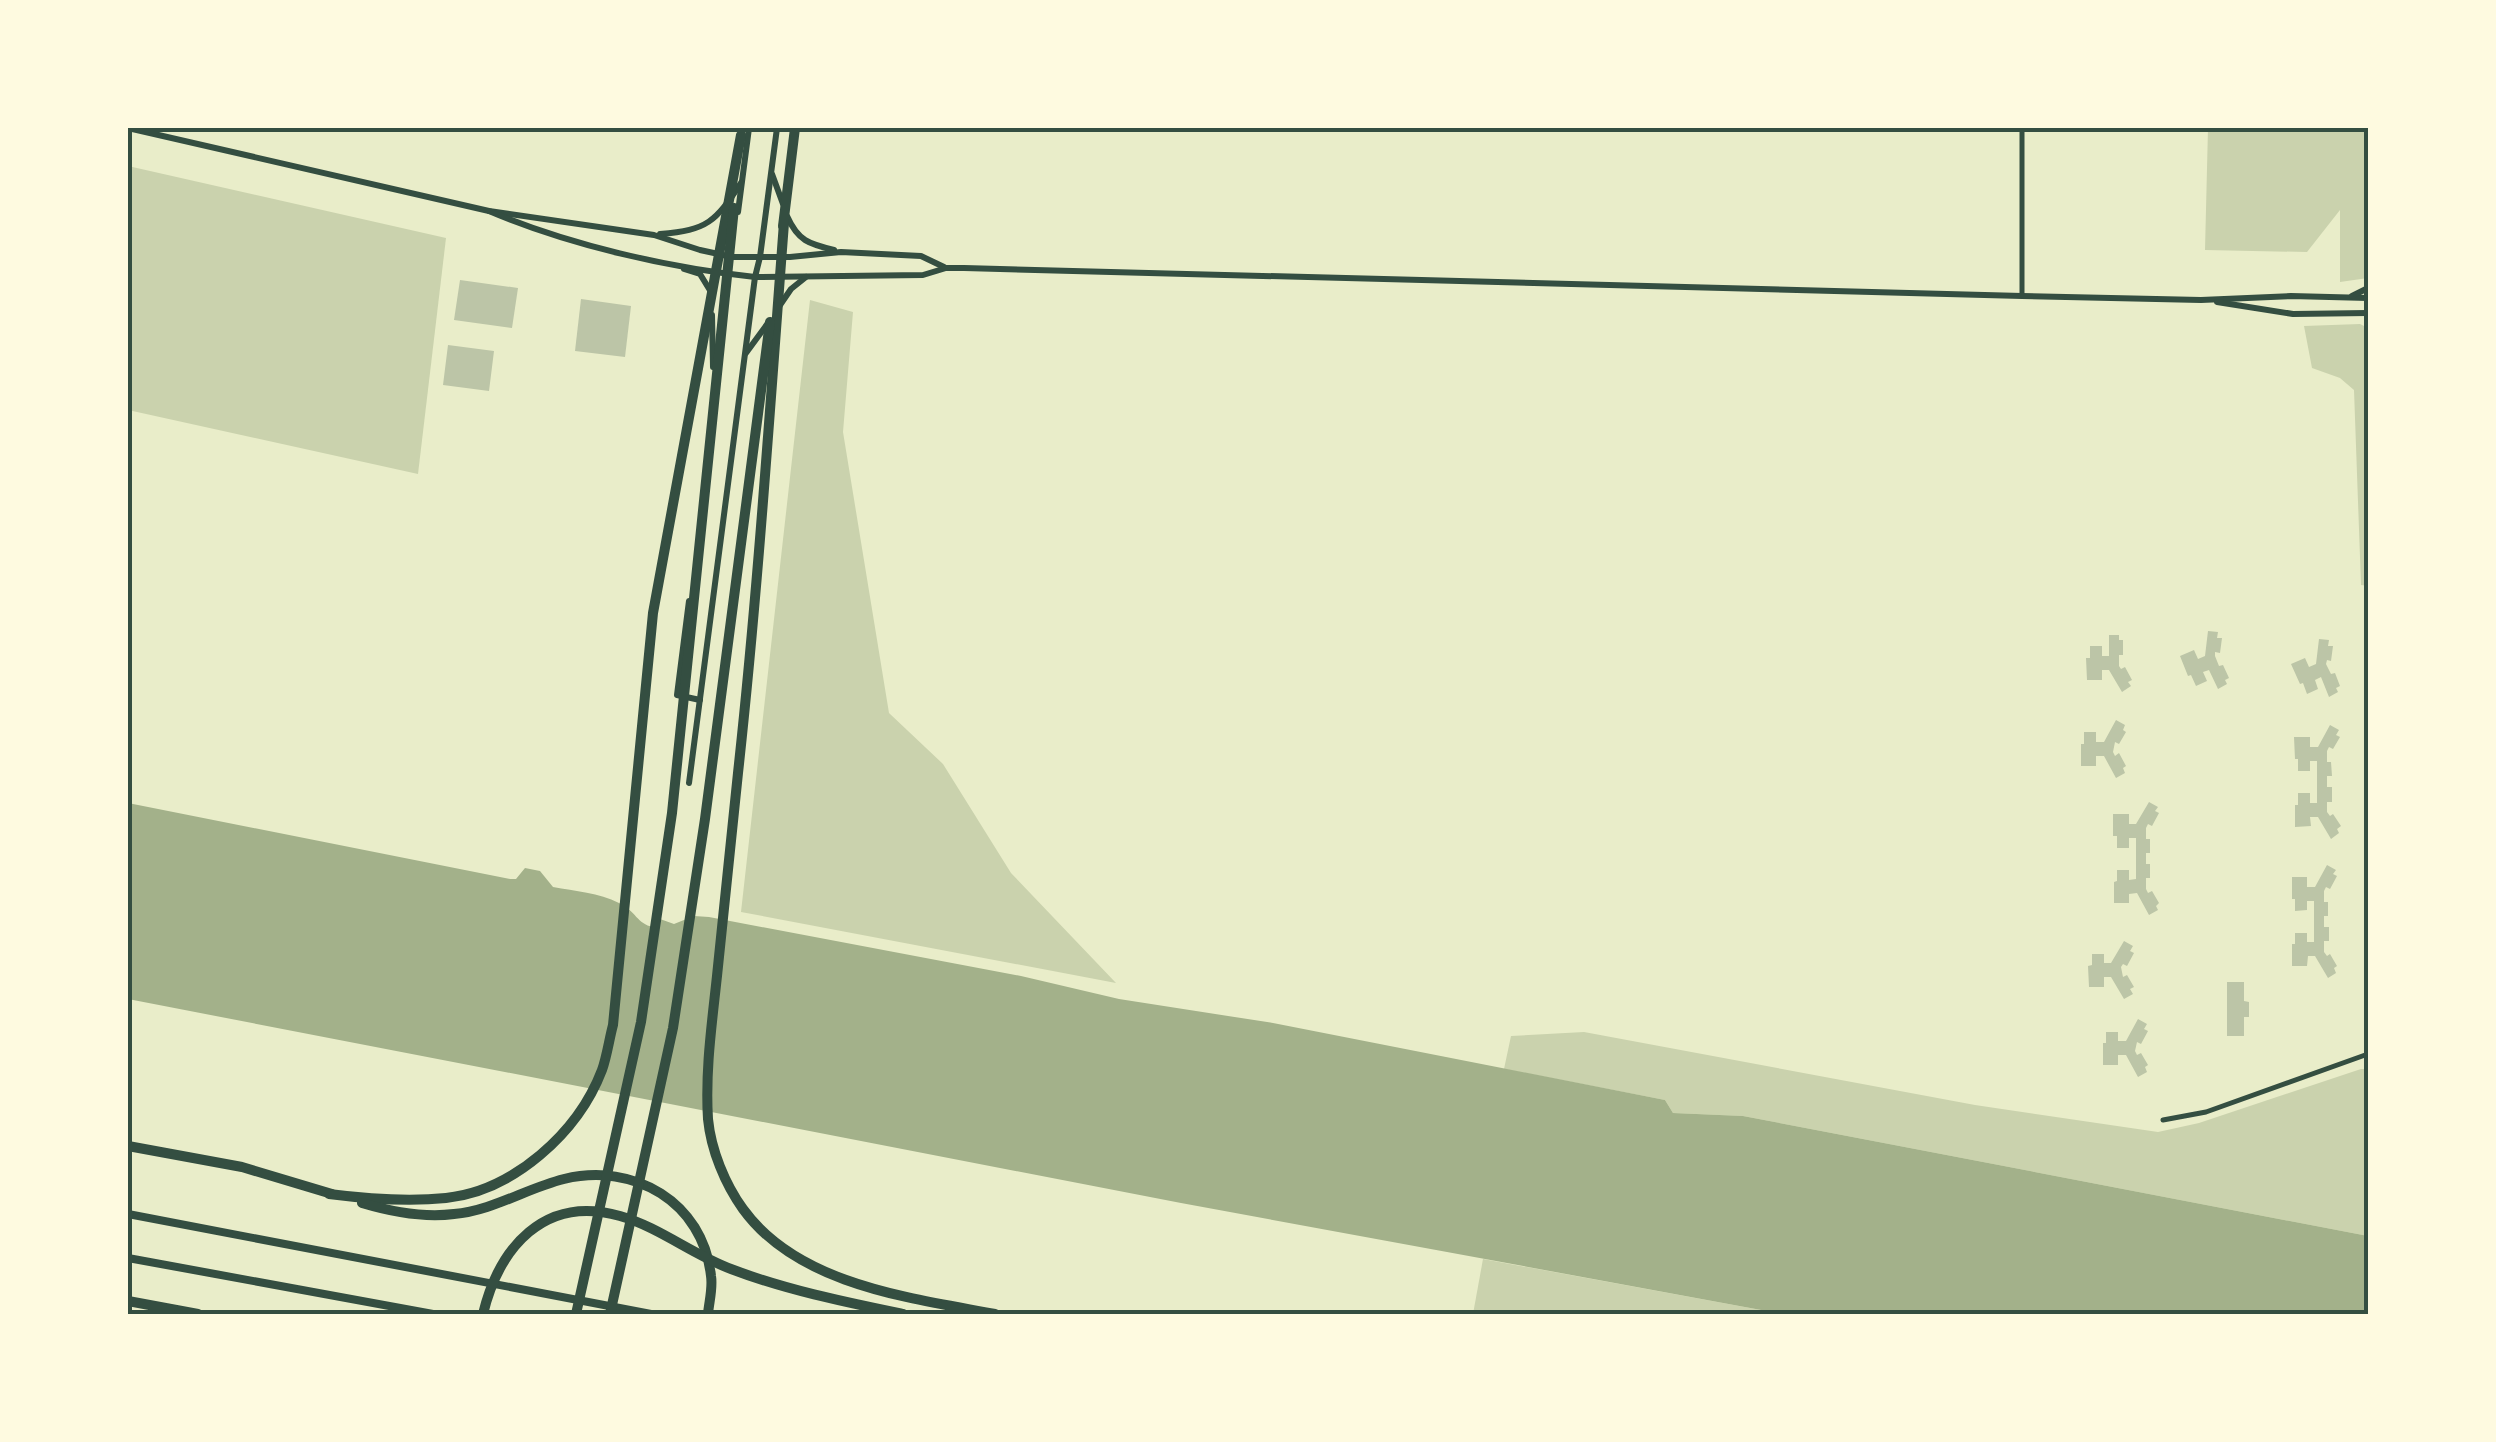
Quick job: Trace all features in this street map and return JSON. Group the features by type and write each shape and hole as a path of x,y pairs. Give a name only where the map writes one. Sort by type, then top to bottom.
{"highway":[{"path":"610,1314 673,1028 705,819 795,128"},
{"path":"329,1194 407,1200 450,1198 490,1186 525,1166 555,1142 582,1109 602,1070 613,1025 653,613 744,130"},
{"path":"576,1314 642,1022 672,813 744,130"},
{"path":"784,224 756,610 710,1039 708,1122 721,1170 744,1210 769,1236 826,1274 898,1296 995,1314"},
{"path":"128,1146 242,1168 329,1194 430,1216 483,1208 566,1178 598,1174 631,1179 664,1194 686,1214 702,1240 712,1278 708,1314"},
{"path":"482,1314 502,1260 527,1232 559,1216 588,1210 619,1216 651,1229 745,1274 903,1314"},
{"path":"128,1301 198,1314"}],"main road":[{"path":"128,1214 651,1314"},
{"path":"128,1258 433,1314"}],"street":[{"path":"128,128 490,211 654,235 732,256 790,257 840,252 921,256 946,268"},
{"path":"689,783 776,128"},
{"path":"2022,128 2022,296"},
{"path":"700,700 677,695 742,182 744,130"},
{"path":"771,171 799,238 840,252"},
{"path":"654,235 691,232 712,222 742,182"},
{"path":"490,211 533,230 614,252 755,277 923,275 946,268 2202,300 2368,298"},
{"path":"664,262 700,274 711,292 714,398"},
{"path":"745,354 791,289 808,276"},
{"path":"2349,298 2368,288"},
{"path":"2202,300 2293,314 2368,313"},
{"path":"2350,314 2368,321"},
{"path":"2163,1120 2206,1112 2368,1054"},
{"path":"159,1307 182,1314"}],"shaded area":[{"path":"2208,128 2368,128 2368,278 2340,282 2340,210 2307,252 2205,250"},
{"path":"128,166 446,238 418,474 128,410"},
{"path":"810,300 853,312 843,432 889,713 943,764 1011,873 1116,983 741,912"},
{"path":"2360,324 2368,328 2368,586 2361,585 2354,390 2340,378 2312,368 2304,326"},
{"path":"128,803 510,879 516,879 525,868 540,871 553,887 611,900 653,927 660,919 674,924 694,916 709,917 1021,976 1119,999 1273,1023 1665,1100 1673,1113 1743,1116 2368,1236 2368,1314 1783,1314 1181,1203 128,999"},
{"path":"1584,1032 1975,1105 2158,1132 2199,1123 2368,1069 2368,1236 1743,1116 1673,1113 1665,1100 1504,1069 1511,1036"},
{"path":"1483,1259 1783,1314 1473,1314"}],"building":[{"path":"460,280 518,288 512,328 454,320"},
{"path":"581,299 631,306 625,357 575,351"},
{"path":"448,345 494,351 489,391 443,385"},
{"path":"2208,631 2218,632 2217,638 2222,638 2220,653 2215,652 2215,656 2229,678 2218,689 2209,670 2203,672 2207,681 2196,686 2180,656 2194,650 2198,659 2205,656"},
{"path":"2109,635 2119,635 2119,640 2123,640 2119,666 2125,667 2132,680 2128,682 2131,686 2122,692 2109,670 2102,670 2102,680 2087,680 2090,646 2102,646 2102,656 2109,656"},
{"path":"2319,639 2329,640 2328,646 2333,646 2331,661 2326,664 2340,686 2329,697 2321,677 2315,680 2318,689 2307,694 2291,664 2305,658 2309,667 2316,664"},
{"path":"2116,720 2125,725 2126,732 2119,744 2115,742 2113,752 2115,756 2119,753 2126,766 2125,773 2116,778 2104,756 2096,756 2096,766 2081,766 2081,744 2084,732 2096,732 2096,742 2104,742"},
{"path":"2330,725 2339,730 2336,735 2340,737 2333,749 2329,747 2327,751 2332,776 2327,776 2327,787 2332,787 2332,802 2327,802 2327,812 2341,826 2331,839 2318,817 2310,817 2311,826 2295,827 2298,793 2310,793 2310,803 2317,803 2317,761 2310,761 2310,771 2298,771 2294,737 2310,737 2310,747 2318,747"},
{"path":"2149,802 2158,807 2155,811 2159,813 2152,826 2148,824 2146,828 2146,839 2150,839 2146,864 2150,864 2150,878 2146,878 2146,889 2148,893 2152,891 2159,903 2158,910 2149,915 2137,893 2129,894 2129,903 2114,903 2117,870 2129,870 2129,880 2136,879 2136,838 2129,838 2129,848 2117,848 2113,814 2129,814 2129,824 2136,824"},
{"path":"2327,865 2336,870 2333,874 2337,876 2330,889 2326,887 2324,891 2328,916 2324,916 2324,927 2329,927 2329,941 2324,941 2324,952 2330,954 2337,966 2336,973 2328,978 2315,956 2308,956 2307,966 2292,966 2295,933 2307,933 2307,942 2314,942 2314,901 2307,901 2307,910 2295,911 2292,877 2307,877 2307,887 2315,887"},
{"path":"2124,941 2133,946 2130,951 2134,953 2127,966 2121,967 2123,977 2127,975 2134,987 2130,989 2133,994 2124,999 2111,977 2104,977 2104,987 2089,987 2088,966 2092,965 2092,954 2104,954 2104,963 2111,963"},
{"path":"2227,982 2244,982 2249,1017 2244,1017 2244,1036 2227,1036"},
{"path":"2138,1019 2147,1024 2144,1029 2148,1031 2141,1044 2137,1042 2135,1051 2137,1055 2141,1053 2148,1065 2147,1072 2138,1077 2126,1055 2118,1055 2118,1065 2103,1065 2103,1043 2106,1032 2118,1032 2118,1041 2126,1041"}]}
